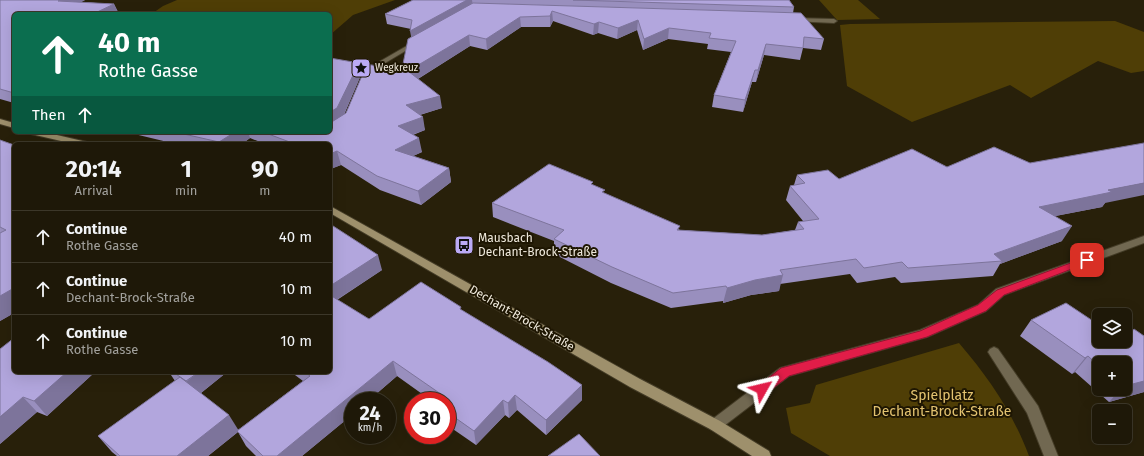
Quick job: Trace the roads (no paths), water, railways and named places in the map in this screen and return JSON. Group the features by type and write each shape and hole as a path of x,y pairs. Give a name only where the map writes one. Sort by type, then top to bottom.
{"street":[{"path":"787,20 834,22"},
{"path":"361,84 367,71 426,36"},
{"path":"0,121 12,125"},
{"path":"42,134 76,142"},
{"name":"Dechant-Brock-Straße","path":"332,210 635,383 715,425 764,456"},
{"path":"715,425 785,372 923,334 982,308 1000,292 1144,239"},
{"path":"994,352 1033,410 1051,456"}],"place":[{"name":"Wegkreuz","path":"361,68"},
{"name":"Mausbach Dechant-Brock-Straße","path":"464,245"}],"park label":[{"name":"Spielplatz Dechant-Brock-Straße","path":"942,404"}]}
